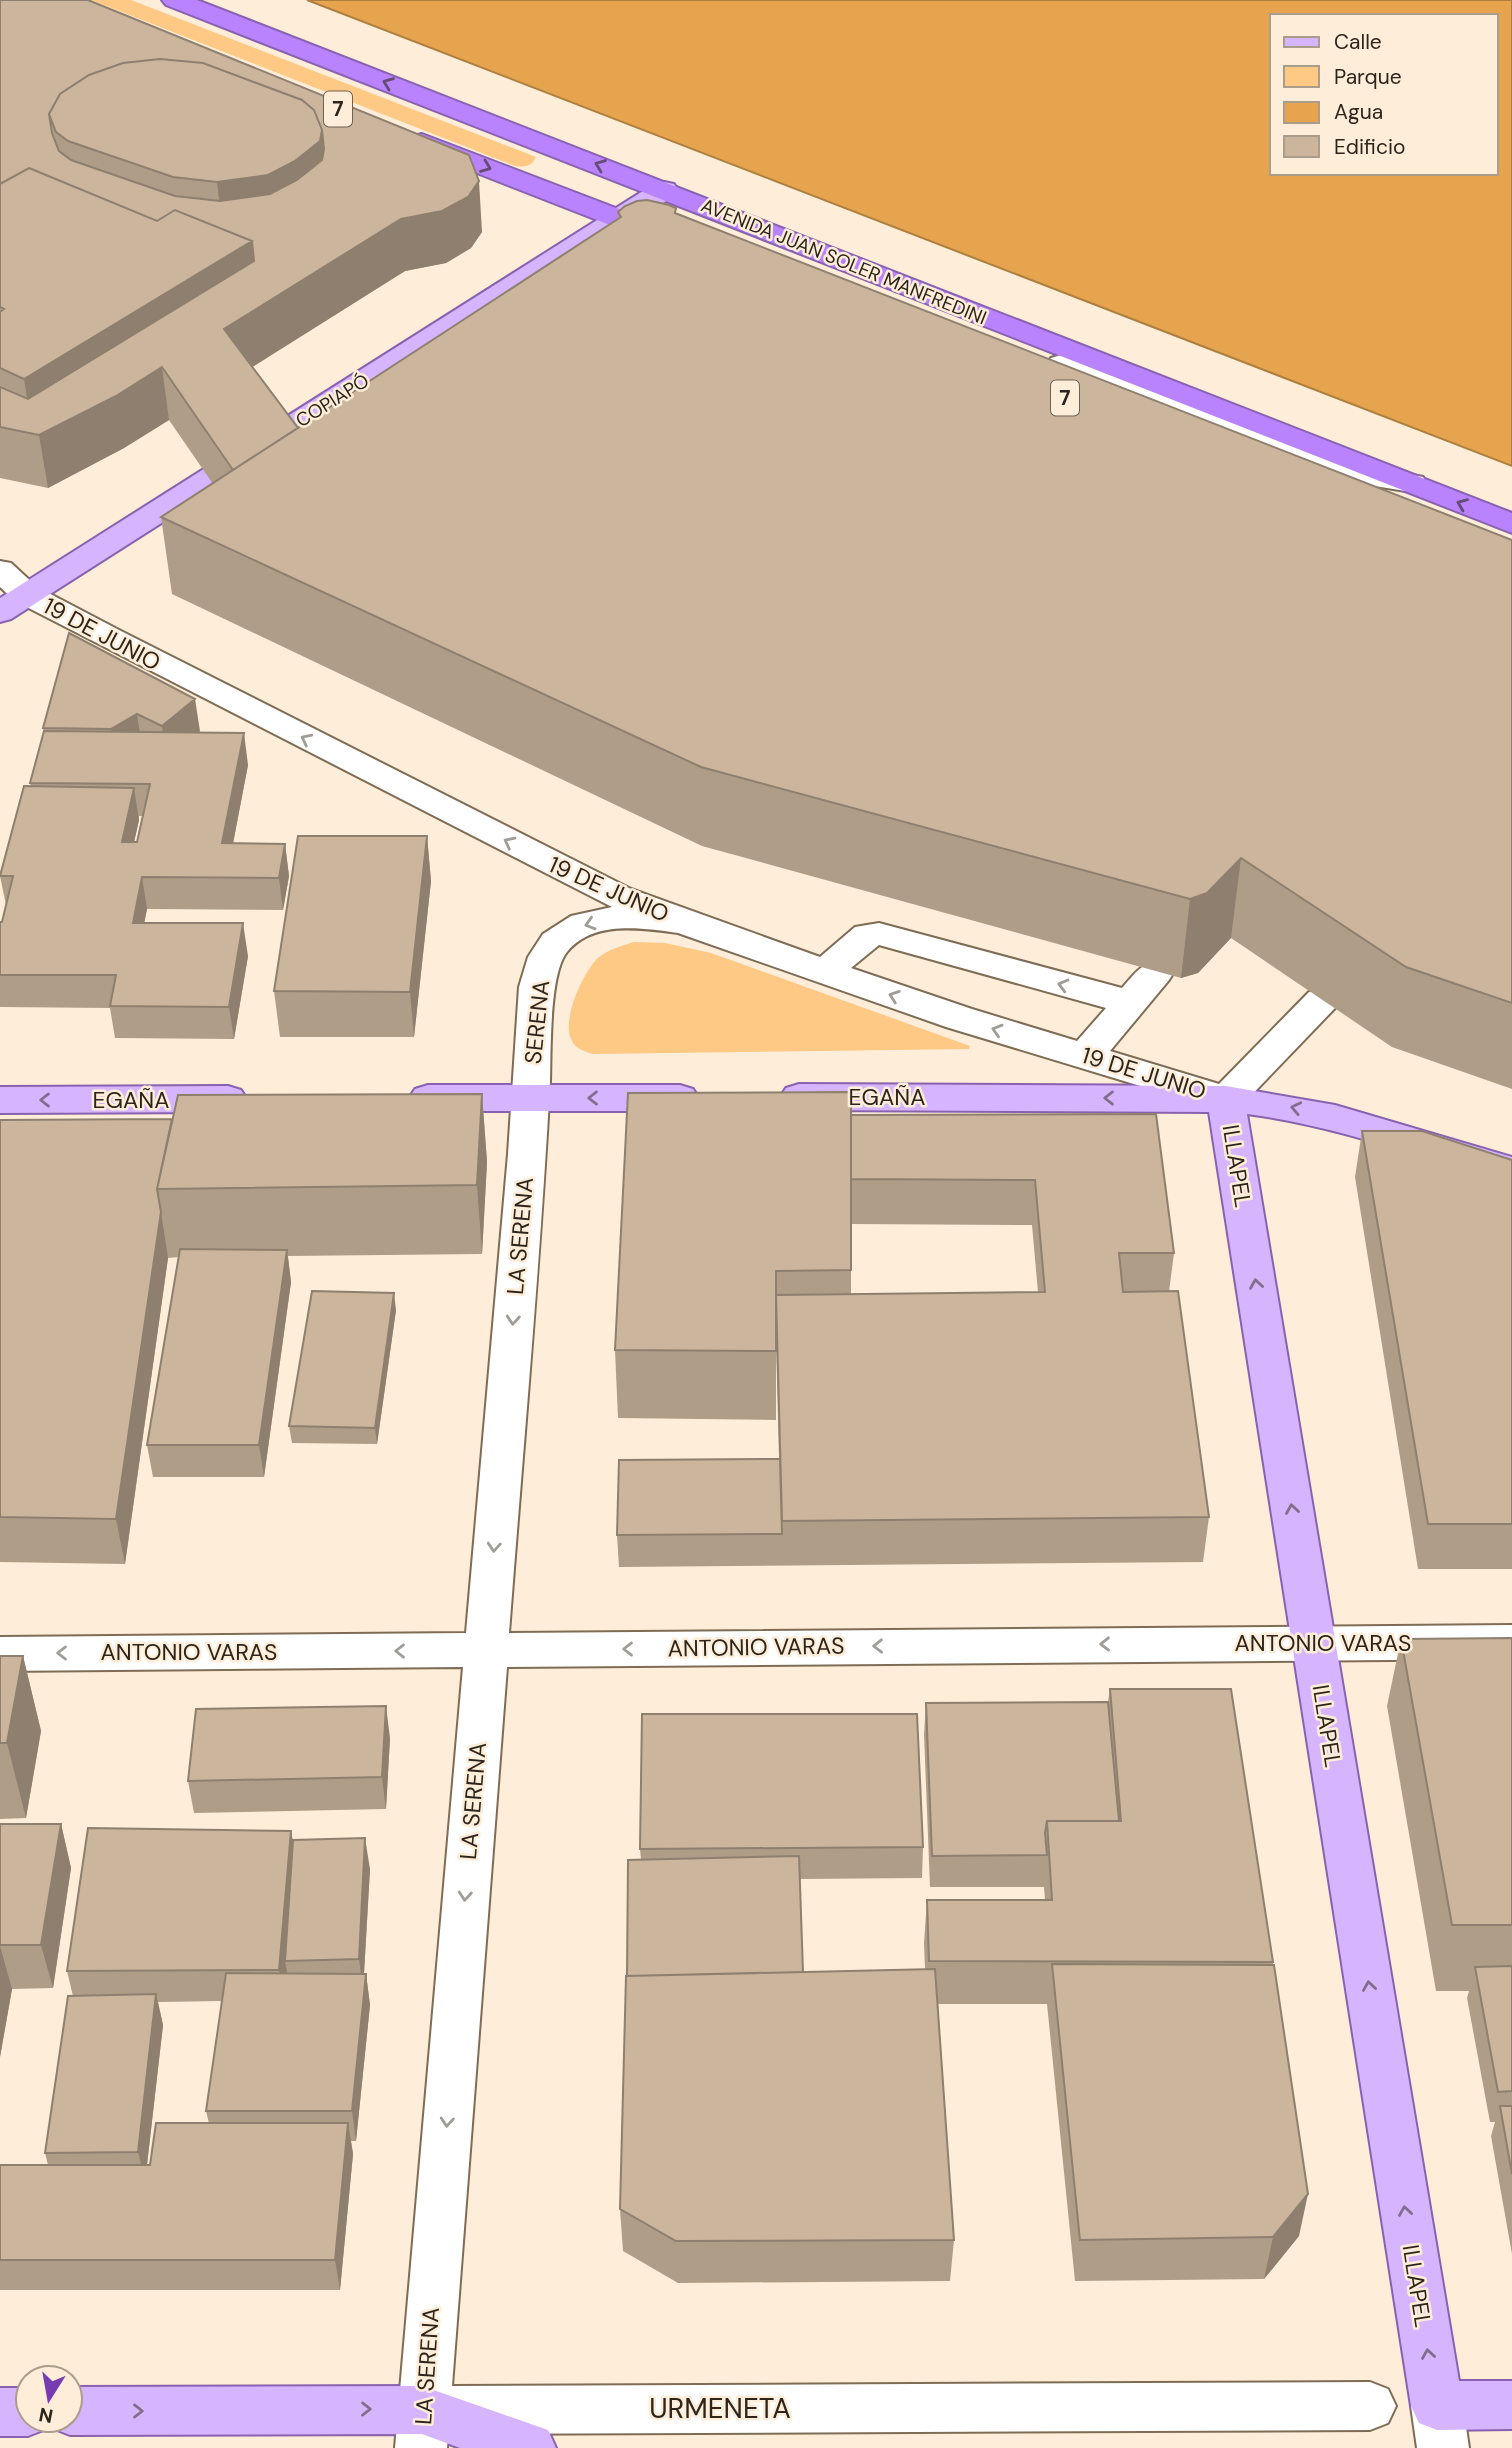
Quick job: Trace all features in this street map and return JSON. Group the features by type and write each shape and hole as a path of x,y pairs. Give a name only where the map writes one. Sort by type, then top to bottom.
{"highway":[{"name":"AVENIDA JUAN SOLER MANFREDINI","path":"175,0 1512,524"},
{"name":"AVENIDA JUAN SOLER MANFREDINI","path":"401,134 696,250"}],"main road":[{"name":"COPIAPÓ","path":"0,612 13,595 664,190"},
{"name":"EGAÑA","path":"764,1097 1226,1099 1280,1104 1327,1115 1512,1171"},
{"path":"395,1098 709,1098"},
{"name":"EGAÑA","path":"0,1100 259,1099"},
{"name":"ILLAPEL","path":"1226,1099 1440,2427"},
{"path":"1440,2427 1512,2405"},
{"name":"URMENETA","path":"84,2413 422,2429"},
{"path":"422,2429 530,2448"}],"street":[{"path":"1061,364 1306,460 1363,475 1412,483"},
{"name":"19 DE JUNIO","path":"0,570 13,595 619,897 824,973 959,1018 1226,1099"},
{"name":"SERENA","path":"527,1154 537,987 543,965 554,943 571,930 616,917 682,922"},
{"path":"824,973 867,936 879,934 1129,1002"},
{"path":"1086,1055 1156,972"},
{"name":"ILLAPEL","path":"1226,1099 1322,1000"},
{"name":"LA SERENA","path":"422,2429 527,1154"},
{"name":"ANTONIO VARAS","path":"0,1654 1512,1642"},
{"name":"URMENETA","path":"422,2429 1370,2406"}],"green space":[{"path":"91,0 131,0 536,157 527,166 515,166"},
{"path":"634,942 665,943 711,953 970,1046 969,1049 593,1054 580,1049 571,1039 569,1020 580,985 598,958"}],"water":[{"path":"307,0 1512,0 1512,466"}],"building":[{"path":"0,0 88,0 469,155 479,181 468,197 442,211 401,219 224,329 298,428 233,470 162,367 116,396 39,435 0,427 0,387 28,399 254,261 252,241 175,210 157,221 29,168 0,184","holes":["160,59 203,63 302,100 314,110 322,130 322,160 297,180 270,194 220,201 175,196 71,160 59,151 49,114 60,94 89,75 123,63"]},
{"path":"160,59 203,63 302,100 314,110 322,130 320,141 295,161 268,175 217,182 173,177 68,141 56,132 49,114 60,94 89,75 123,63"},
{"path":"29,168 157,221 175,210 252,241 24,379 0,368 0,312 4,309 0,307 0,184"},
{"path":"647,200 669,205 676,208 675,213 1512,540 1512,1003 1406,967 1241,858 1207,893 1190,899 701,767 161,517 621,217 618,212 625,206"},
{"path":"69,633 195,699 162,726 137,714 111,729 43,728"},
{"path":"44,731 244,733 222,843 285,844 279,878 142,877 133,923 243,923 229,1007 110,1006 116,975 0,975 0,922 13,876 0,876 24,786 134,788 122,842 137,842 150,784 30,783"},
{"path":"298,836 427,836 410,992 274,991"},
{"path":"851,1092 851,1270 776,1271 776,1351 615,1350 628,1093"},
{"path":"482,1094 477,1185 157,1189 178,1095"},
{"path":"1156,1114 1174,1253 1119,1253 1123,1292 1178,1291 1209,1517 782,1521 776,1295 1045,1292 1035,1180 851,1179 851,1115"},
{"path":"172,1119 157,1189 161,1212 116,1519 0,1517 0,1120"},
{"path":"1362,1131 1422,1131 1512,1160 1512,1524 1428,1524"},
{"path":"180,1249 287,1250 259,1445 147,1445"},
{"path":"312,1291 394,1293 375,1428 289,1426"},
{"path":"780,1459 782,1534 617,1535 619,1460"},
{"path":"1512,1638 1512,1925 1452,1925 1401,1639"},
{"path":"0,1656 23,1656 7,1743 0,1743"},
{"path":"1110,1689 1231,1689 1273,1962 929,1961 927,1900 1052,1900 1047,1821 1121,1821"},
{"path":"1108,1702 1119,1821 1047,1821 1047,1855 932,1856 926,1703"},
{"path":"386,1706 382,1777 188,1781 196,1709"},
{"path":"642,1714 917,1714 923,1847 640,1849"},
{"path":"0,1824 61,1824 41,1945 0,1945"},
{"path":"88,1828 291,1831 279,1970 67,1971"},
{"path":"365,1838 359,1959 285,1961 293,1840"},
{"path":"799,1856 803,1972 627,1976 628,1860"},
{"path":"1052,1964 1274,1965 1308,2194 1273,2237 1080,2240"},
{"path":"1512,1966 1512,2091 1498,2092 1475,1967"},
{"path":"935,1969 954,2240 676,2241 620,2209 626,1976"},
{"path":"226,1973 366,1974 352,2111 206,2111"},
{"path":"156,1994 138,2152 45,2153 68,1996"},
{"path":"1500,2106 1512,2106 1512,2174"},
{"path":"156,2123 348,2123 335,2260 0,2260 0,2165 150,2165"}]}
